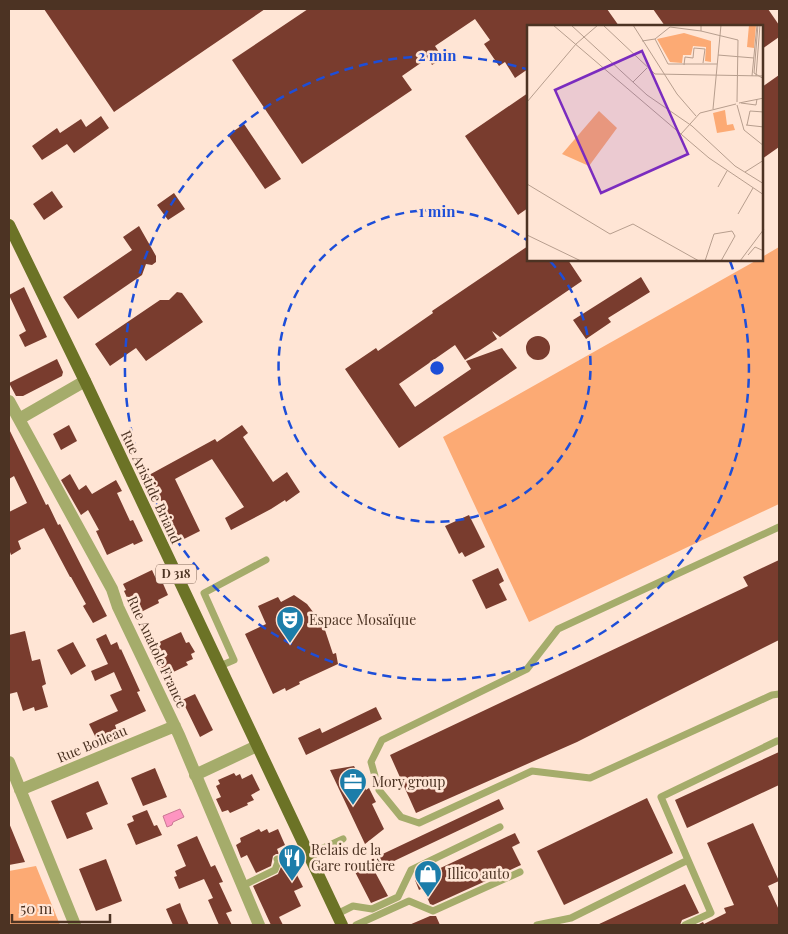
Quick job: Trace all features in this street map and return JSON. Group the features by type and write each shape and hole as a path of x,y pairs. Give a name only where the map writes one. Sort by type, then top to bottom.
{"main road":[{"name":"Rue Aristide Briand","path":"9,224 339,920"}],"street":[{"path":"19,419 85,382"},
{"name":"Rue Anatole France","path":"9,401 112,588 118,607 174,726 259,925"},
{"name":"Rue Boileau","path":"20,790 174,726"},
{"path":"195,775 257,746"},
{"path":"9,762 75,925"}],"lane":[{"path":"779,528 558,629 527,670 382,740 371,762 379,790 401,817 419,824 532,771 590,778 772,695 779,694"},
{"path":"220,666 234,660 204,593 266,560"},
{"path":"685,925 711,913 661,797 777,741"},
{"path":"339,920 353,906 372,909 398,896 411,870 500,827"},
{"path":"308,855 343,839"},
{"path":"242,886 275,870 278,862 277,859"},
{"path":"537,925 571,918 688,860"},
{"path":"356,925 409,902 433,911 520,872"}],"shaded area":[{"path":"779,247 779,504 529,622 443,437 755,261 763,261 763,256"},
{"path":"180,809 184,817 167,827 163,816"},
{"path":"36,866 60,925 9,925 9,871"}],"building":[{"path":"44,9 265,9 114,112"},
{"path":"308,9 607,9 618,25 527,25 527,70 515,78 505,62 499,66 484,44 490,40 475,19 435,46 443,58 432,65 428,58 402,76 412,90 302,164 232,60"},
{"path":"653,9 768,9 779,25 779,37 763,48 763,25 664,25"},
{"path":"779,75 779,147 763,158 763,86"},
{"path":"527,94 527,209 518,215 465,136"},
{"path":"101,116 109,128 74,153 67,144 42,160 32,146 57,128 60,133 81,119 86,127"},
{"path":"244,124 281,179 265,189 228,135"},
{"path":"52,191 63,207 44,220 33,204"},
{"path":"174,193 185,209 168,220 157,205"},
{"path":"139,226 156,256 156,262 152,265 146,264 142,275 78,319 63,297 132,250 123,237"},
{"path":"527,247 527,261 569,261 582,281 500,337 492,331 497,339 465,360 455,345 399,384 415,407 471,369 466,361 502,348 517,368 399,448 345,369 376,348 378,351 433,313 432,311"},
{"path":"641,277 650,292 608,318 611,322 586,339 573,320"},
{"path":"24,287 47,337 25,347 19,335 26,331 9,295"},
{"path":"177,292 182,293 203,322 146,361 136,348 110,366 95,344 160,300 169,300"},
{"path":"538,336 547,339 550,348 547,357 538,360 529,357 526,348 529,339"},
{"path":"57,359 63,372 62,376 23,396 16,396 9,383"},
{"path":"69,425 77,441 61,450 53,434"},
{"path":"242,425 248,433 243,437 273,482 287,472 300,492 286,502 285,500 231,530 225,518 244,507 212,459 175,479 200,531 180,541 149,475 215,439 217,442"},
{"path":"9,429 46,505 48,504 58,525 60,524 107,616 93,623 83,606 86,604 44,528 18,541 21,549 11,555 9,549 9,512 27,503 14,476 9,479"},
{"path":"70,474 79,490 86,485 92,494 116,480 122,491 117,493 130,521 133,520 143,541 134,545 133,543 107,555 96,531 99,530 88,510 81,515 61,480"},
{"path":"469,515 485,547 465,557 462,552 459,554 445,526"},
{"path":"779,560 779,640 577,742 416,813 390,755 748,586 743,577"},
{"path":"498,568 504,581 499,584 507,600 486,609 472,580"},
{"path":"152,570 157,581 161,579 168,595 158,600 159,603 135,615 124,591 126,590 123,584"},
{"name":"Espace Mosaïque","path":"294,595 307,604 320,621 333,654 336,653 338,664 299,682 300,684 286,691 285,688 273,694 245,634 266,624 258,606 278,597 281,602"},
{"path":"25,631 32,661 40,659 46,684 42,686 48,707 35,711 34,707 23,711 17,692 9,694 9,635"},
{"path":"181,632 186,643 189,642 195,652 191,654 193,659 186,662 188,665 163,677 152,653 154,652 153,649 157,647 155,644"},
{"path":"106,634 111,645 117,642 121,649 140,691 137,692 146,711 115,725 117,731 97,740 89,724 118,711 110,695 122,690 114,672 95,681 91,671 108,664 96,639"},
{"path":"73,642 86,666 71,675 57,650"},
{"path":"195,694 213,730 200,737 182,700"},
{"path":"376,707 382,719 306,755 298,738 320,728 322,733"},
{"path":"779,752 779,785 687,828 675,800"},
{"path":"354,766 366,790 369,788 376,802 372,804 384,829 365,844 330,770"},
{"path":"155,768 167,797 143,806 131,778"},
{"path":"234,773 236,776 240,774 242,779 252,774 260,790 251,795 254,800 247,803 248,805 230,813 228,810 222,812 216,799 221,797 216,786 220,784 218,780"},
{"path":"98,781 108,804 86,813 93,829 67,839 51,801"},
{"path":"647,798 673,853 564,905 537,851"},
{"path":"499,799 504,809 394,861 375,872 388,896 371,903 353,868"},
{"path":"147,810 154,826 157,825 162,835 136,845 127,824 134,821 132,816"},
{"path":"9,823 25,862 9,865"},
{"path":"753,823 779,881 768,886 779,910 779,925 697,925 703,922 704,924 726,913 724,908 734,905 707,843"},
{"path":"259,829 261,832 267,829 269,833 278,829 285,845 277,849 279,854 273,856 271,866 256,873 247,855 241,858 236,845 241,842 240,838"},
{"path":"515,833 520,843 512,847 521,865 433,905 430,904 423,888 419,890 415,880"},
{"path":"197,836 211,867 215,865 223,882 219,883 232,911 226,913 232,925 219,925 208,900 213,898 204,879 179,889 174,877 177,876 175,871 186,866 177,845"},
{"path":"106,859 122,901 96,911 79,869"},
{"path":"283,862 286,868 292,865 303,887 294,891 301,906 279,917 283,925 271,925 253,886 278,874"},
{"path":"685,884 699,913 682,920 680,925 597,925"},
{"path":"180,903 189,925 173,925 166,909"},
{"path":"430,916 436,916 440,925 409,925"}],"place":[{"name":"Espace Mosaïque","path":"290,644"},
{"name":"Mory group","path":"353,806"},
{"name":"Relais de la Gare routière","path":"292,882"},
{"name":"Illico auto","path":"428,898"}]}
